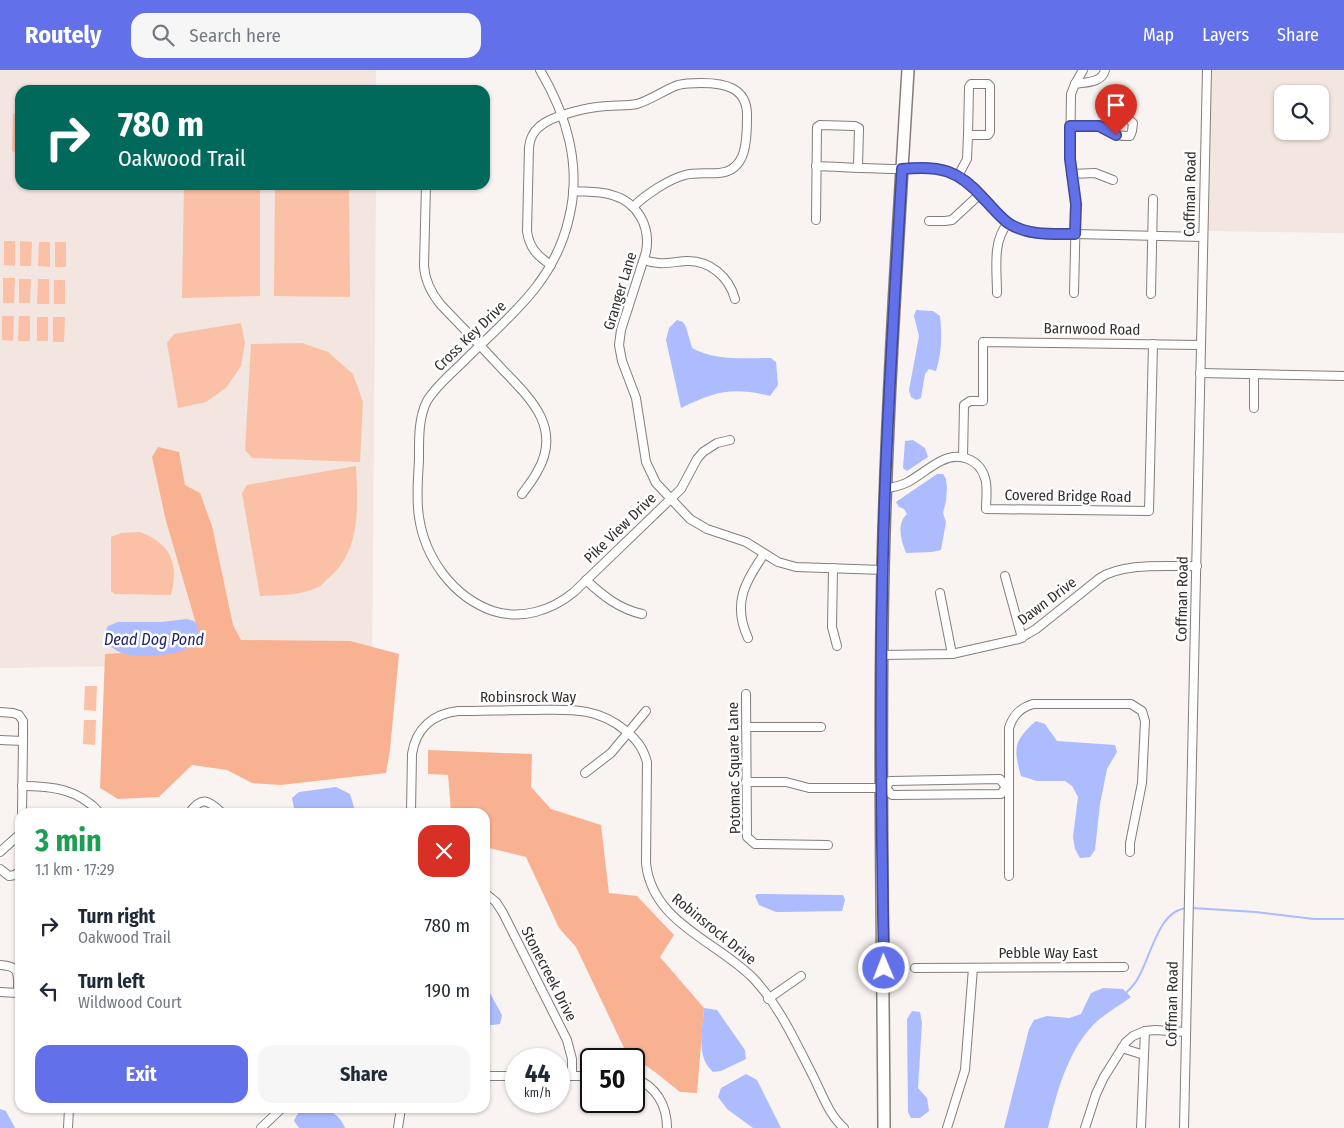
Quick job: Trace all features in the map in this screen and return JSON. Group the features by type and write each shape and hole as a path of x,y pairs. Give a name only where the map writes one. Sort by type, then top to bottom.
{"main road":[{"path":"884,1128 884,788 881,655 885,489 908,70"}],"street":[{"name":"Cross Key Drive","path":"488,608 462,593 450,582 438,568 424,540 418,502 421,422 425,406 436,390 525,302 539,284 551,265 567,226 573,191 572,153 563,116 553,92 540,70"},
{"path":"1074,293 1076,204 1071,174 1070,126 1072,93 1075,84 1084,70"},
{"path":"1075,84 1101,79 1105,70"},
{"name":"Coffman Road","path":"1184,1128 1207,70"},
{"path":"551,265 536,253 530,245 527,235 528,146 532,134 538,127 549,120 590,108 639,103 673,87 685,84 718,83 735,90 743,100 747,112 744,152 738,163 730,169 718,173 683,175 648,195 633,207"},
{"path":"958,176 967,159 969,85 990,85 989,133 988,135 968,135"},
{"path":"816,220 816,129 820,125 855,126 858,128 858,167"},
{"path":"1070,126 1099,126"},
{"path":"816,166 902,169 929,167 942,169 958,176 980,194 1008,223 1032,232 1203,237"},
{"path":"1071,174 1095,173 1113,180"},
{"path":"426,190 424,262 426,279 436,300 530,398 543,420 546,436 544,457 538,472 522,494"},
{"name":"Granger Lane","path":"573,191 611,194 620,198 633,207 643,220 646,229 647,246 644,260 621,330 619,342 620,352 636,398 648,467 656,482 672,498"},
{"path":"929,221 952,220 980,194"},
{"path":"1151,294 1153,199"},
{"path":"997,293 998,241 1001,232 1008,223"},
{"path":"644,260 667,264 693,261 708,265 726,279 735,299"},
{"name":"Barnwood Road","path":"963,457 964,405 970,401 982,401 983,342 1201,345"},
{"name":"Covered Bridge Road","path":"963,457 974,462 983,472 986,483 986,509 1149,511 1153,344"},
{"path":"1200,373 1344,376"},
{"path":"1254,374 1254,408"},
{"path":"672,498 685,484 697,459 704,452 717,443 730,440"},
{"path":"885,489 908,482 944,459 963,457"},
{"name":"Pike View Drive","path":"488,608 513,614 544,610 561,602 672,498 690,519 707,529 746,542 778,562 796,567 883,570"},
{"path":"748,638 742,620 742,596 745,584 764,554"},
{"name":"Dawn Drive","path":"881,655 952,654 1022,638 1110,572 1127,568 1197,566"},
{"path":"833,568 832,627 838,646"},
{"path":"1005,576 1022,638"},
{"path":"586,580 609,600 623,608 642,614"},
{"path":"940,593 952,654"},
{"name":"Potomac Square Lane","path":"746,694 746,833 749,841 755,844 828,845"},
{"path":"1009,876 1008,731 1012,719 1021,709 1036,703 1128,704 1138,707 1143,713 1145,721 1142,783 1130,852"},
{"name":"Robinsrock Way","path":"410,808 413,748 425,725 442,714 458,711 580,710 605,717 628,733"},
{"path":"585,773 610,753 646,711"},
{"path":"0,712 13,713 20,716 23,721 22,808"},
{"path":"746,727 821,727"},
{"name":"Robinsrock Drive","path":"628,733 641,747 647,762 646,864 654,894 673,917 740,966 755,981 793,1036 831,1112 844,1128"},
{"path":"0,740 23,741"},
{"path":"884,788 890,781 990,780 1000,780 1007,787"},
{"path":"746,782 786,782 809,788 884,788 892,795 1001,794 1007,787"},
{"path":"22,786 61,788 84,799 94,808"},
{"path":"194,808 204,801 211,803 217,808"},
{"path":"0,852 15,838"},
{"path":"0,869 9,876 15,876"},
{"name":"Stonecreek Drive","path":"490,897 496,902 503,913 566,1037 571,1053 572,1076"},
{"path":"0,964 11,965 15,968"},
{"name":"Pebble Way East","path":"915,968 1124,967"},
{"path":"947,1128 965,1070 973,968"},
{"path":"768,998 801,976"},
{"path":"0,992 15,992"},
{"path":"1085,1128 1096,1094 1122,1048 1133,1036 1145,1031 1155,1030 1186,1032"},
{"path":"1141,1128 1145,1031"},
{"path":"1122,1048 1144,1055"},
{"path":"490,1076 505,1076"},
{"path":"572,1076 580,1076"},
{"path":"645,1083 657,1093 663,1104 667,1128"},
{"path":"68,1128 69,1113"},
{"path":"261,1128 277,1113"},
{"path":"398,1128 400,1113"}],"shaded area":[{"path":"0,70 376,70 376,85 15,85 15,190 376,190 372,662 0,668"},
{"path":"1210,70 1344,70 1344,233 1207,231"},
{"path":"13,114 15,114 15,152 12,151"},
{"path":"184,190 260,190 260,296 182,298"},
{"path":"275,190 349,190 350,297 274,296"},
{"path":"4,241 15,241 15,266 4,265"},
{"path":"20,241 32,242 31,266 20,266"},
{"path":"39,242 50,242 50,267 38,266"},
{"path":"55,242 66,242 66,267 55,267"},
{"path":"3,278 15,278 14,303 3,303"},
{"path":"19,279 31,279 30,303 19,303"},
{"path":"38,279 49,279 49,304 37,304"},
{"path":"54,280 65,280 65,304 54,304"},
{"path":"2,316 14,316 13,341 2,340"},
{"path":"19,316 30,316 30,341 18,341"},
{"path":"37,317 48,317 48,341 37,341"},
{"path":"53,317 65,317 64,342 53,342"},
{"path":"241,323 245,343 241,366 226,388 206,402 178,408 167,343 174,334"},
{"path":"302,343 328,352 353,374 363,402 360,462 252,458 245,450 251,344"},
{"path":"158,447 179,452 185,485 200,493 212,526 233,625 241,640 350,641 399,654 386,773 281,785 252,783 227,770 192,765 159,797 118,799 100,788 105,654 186,649 199,634 166,521 152,457"},
{"path":"356,466 356,524 348,552 341,564 322,585 306,592 260,596 242,493 247,485"},
{"path":"140,532 159,542 170,556 174,573 171,595 115,594 111,591 111,537 121,533"},
{"path":"85,686 97,686 96,711 84,710"},
{"path":"84,720 96,720 95,745 83,744"},
{"path":"428,750 532,754 531,787 551,809 601,825 609,893 637,896 674,935 660,957 704,1008 697,1093 680,1092 645,1065 645,1048 624,1048 576,947 559,928 526,857 490,848 490,808 451,808 448,775 428,774"}],"water":[{"path":"916,310 933,311 940,316 941,337 936,371 929,369 925,374 921,398 916,400 911,397 909,390 919,336 914,316"},
{"path":"677,320 683,322 686,327 692,348 701,352 731,358 771,358 776,362 778,385 770,396 734,391 724,392 681,408 666,340 669,328"},
{"path":"913,440 925,448 928,457 907,471 903,468 905,441"},
{"path":"937,474 943,474 946,479 947,488 943,513 946,522 941,550 906,553 901,538 901,528 907,514 896,502"},
{"name":"Dead Dog Pond","path":"187,619 194,621 199,634 190,646 180,651 154,656 128,655 118,651 106,642 105,632 108,626 118,622 161,622"},
{"path":"1036,721 1045,724 1057,741 1115,745 1117,752 1107,769 1100,804 1095,850 1090,857 1080,858 1075,849 1073,837 1078,797 1072,786 1065,781 1037,781 1021,776 1016,751 1017,745 1019,739"},
{"path":"336,787 350,794 354,808 294,808 292,798 299,792"},
{"path":"757,894 843,895 845,900 842,911 776,912 759,905 755,896"},
{"path":"1103,988 1123,989 1131,997 1093,1025 1076,1048 1059,1087 1048,1128 1004,1128 1029,1029 1034,1020 1047,1016 1069,1018 1081,1014 1091,993"},
{"path":"490,993 502,1015 500,1024 490,1025"},
{"path":"704,1008 717,1010 745,1050 746,1059 721,1071 713,1072 707,1066 701,1042"},
{"path":"912,1011 920,1012 922,1023 918,1088 927,1098 929,1111 920,1118 911,1118 908,1112 907,1019"},
{"path":"746,1074 757,1080 781,1128 753,1128 727,1109 718,1097 721,1088"},
{"path":"0,1109 6,1111 15,1128 0,1128"},
{"path":"299,1113 332,1113 341,1120 345,1128 299,1128 294,1121"}],"waterway":[{"path":"1126,993 1143,969 1162,925 1177,911 1187,908"},
{"path":"1192,908 1256,912 1314,919 1344,919"}],"route":[{"path":"884,968 881,655 883,553 902,169 921,166 942,169 955,174 974,188 998,215 1020,229 1042,234 1075,234 1076,204 1071,174 1070,126 1099,126 1116,135"}]}
